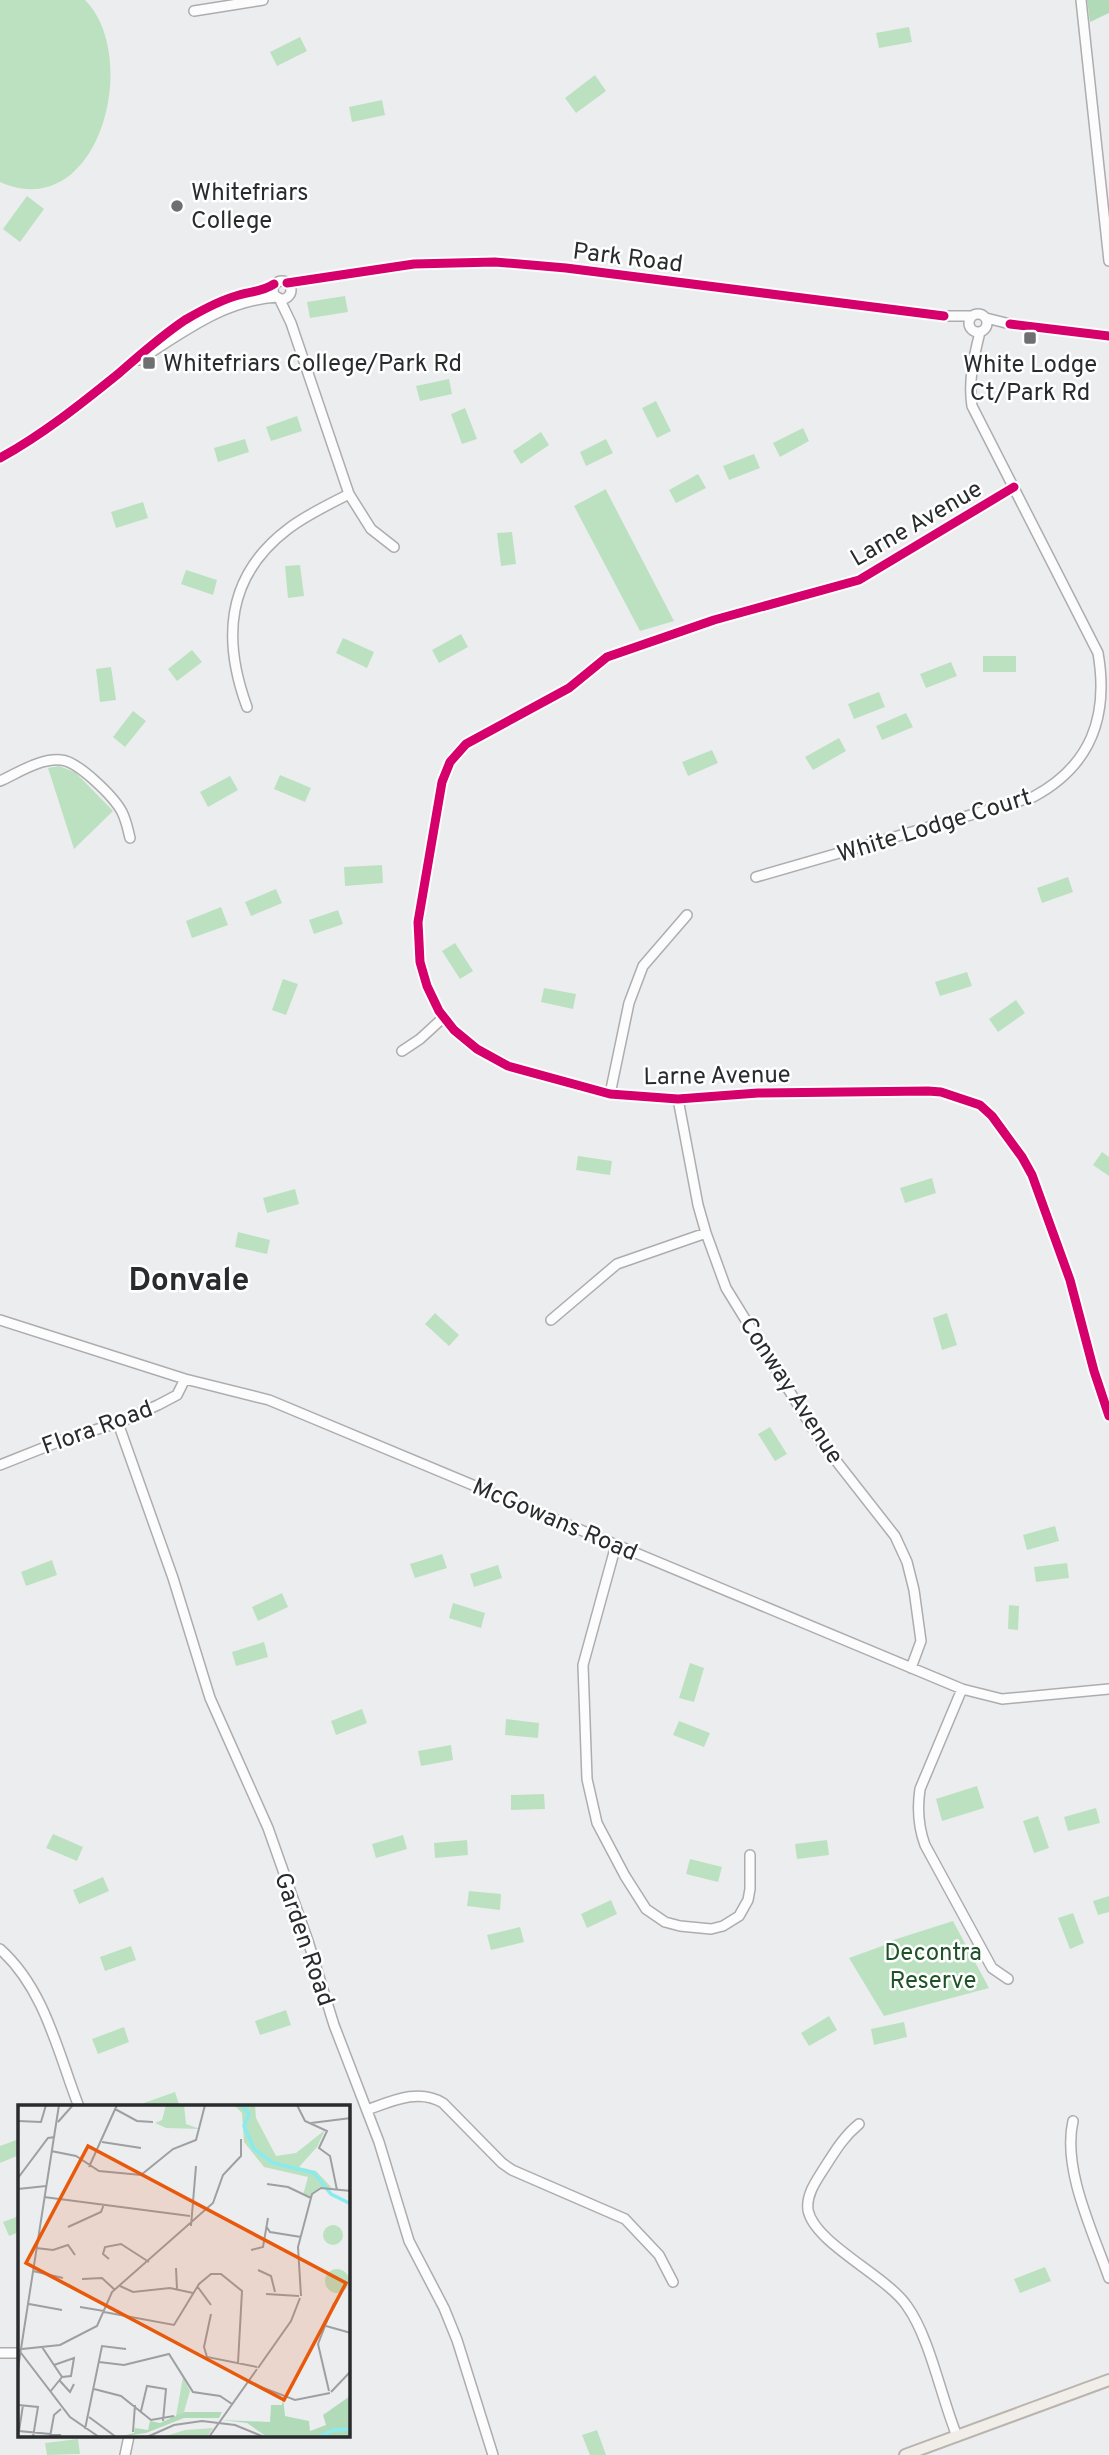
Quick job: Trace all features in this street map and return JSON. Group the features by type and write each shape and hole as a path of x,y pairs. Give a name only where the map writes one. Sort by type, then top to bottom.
{"main road":[{"path":"905,2455 1109,2380"}],"street":[{"path":"194,11 263,0"},
{"path":"1081,0 1109,261"},
{"name":"Park Road","path":"287,283 403,265 495,262 944,316 977,325"},
{"path":"283,296 290,287 279,281 273,290 283,296 349,494 371,529 394,547"},
{"name":"Park Road","path":"0,458 44,430 120,372 182,332 246,300 283,296 306,281"},
{"name":"Park Road","path":"120,372 146,348 187,319 228,299 241,294 260,292 274,285"},
{"path":"977,325 1010,324 1109,336"},
{"name":"White Lodge Court","path":"756,877 1033,797 1059,782 1074,769 1095,735 1104,698 1103,670 1098,653 972,406 977,325"},
{"name":"Larne Avenue","path":"1014,487 859,580 714,620 613,654 569,688 466,744 450,762 442,782 418,922 418,949 423,976 432,999 463,1039 495,1060 541,1076 610,1094 678,1099 793,1092 928,1091 941,1092 980,1105 992,1116 1023,1157 1032,1175 1070,1280 1109,1416"},
{"path":"247,708 238,684 232,650 234,615 243,583 261,555 288,528 349,494"},
{"path":"0,781 42,762 69,761 78,766 118,805 130,838"},
{"path":"610,1094 629,1003 643,966 687,915"},
{"path":"402,1051 421,1039 444,1017"},
{"name":"Conway Avenue","path":"678,1099 706,1233 726,1288 819,1439 902,1550 913,1583 921,1633 920,1647 911,1668"},
{"path":"551,1320 617,1264 706,1233"},
{"name":"McGowans Road","path":"0,1320 185,1379 269,1400 962,1689 1002,1699 1109,1689"},
{"name":"Flora Road","path":"0,1465 68,1438 118,1423 177,1395 185,1379"},
{"name":"Garden Road","path":"118,1423 173,1578 209,1698 268,1828 334,2025 367,2110 409,2241 444,2308 457,2340 493,2455"},
{"path":"616,1545 583,1665 587,1779 597,1823 646,1909 665,1922 680,1927 711,1929 723,1926 739,1916 748,1900 750,1889 750,1855"},
{"path":"962,1689 920,1789 920,1831 992,1968 1008,1979"},
{"path":"0,1950 28,1979 78,2105"},
{"path":"367,2110 419,2095 435,2098 512,2170 625,2219 659,2255 673,2282"},
{"path":"1073,2120 1069,2138 1078,2192 1109,2278"},
{"path":"859,2124 842,2140 819,2176 811,2190 808,2209 816,2226 826,2236 893,2290 912,2312 957,2436"},
{"path":"0,2354 18,2353"}],"green space":[{"path":"0,0 85,0 102,26 110,59 109,94 101,129 85,159 63,180 34,189 0,182"},
{"path":"1087,0 1109,0 1109,13 1090,22"},
{"path":"909,27 912,42 879,48 876,33"},
{"path":"300,37 307,51 277,66 270,52"},
{"path":"595,75 606,91 576,113 565,98"},
{"path":"382,100 385,115 352,122 349,107"},
{"path":"27,196 44,209 20,242 3,229"},
{"path":"345,296 348,312 310,318 307,302"},
{"path":"449,379 452,394 420,401 416,386"},
{"path":"656,401 671,431 657,438 642,408"},
{"path":"465,408 477,439 462,444 451,414"},
{"path":"297,416 302,431 271,441 266,427"},
{"path":"803,428 809,441 780,457 773,443"},
{"path":"541,432 549,445 521,464 513,451"},
{"path":"245,439 249,452 218,462 214,448"},
{"path":"606,439 613,453 586,466 580,452"},
{"path":"754,454 760,468 729,480 723,466"},
{"path":"698,474 706,488 676,503 669,490"},
{"path":"606,489 674,621 640,631 574,506"},
{"path":"143,502 148,518 116,528 111,512"},
{"path":"512,532 516,564 501,566 497,533"},
{"path":"300,565 304,596 288,598 285,566"},
{"path":"186,570 217,580 213,595 181,584"},
{"path":"461,634 468,647 439,663 432,650"},
{"path":"343,638 374,652 367,668 336,653"},
{"path":"192,650 202,662 177,681 168,669"},
{"path":"983,656 1016,656 1016,672 983,672"},
{"path":"951,662 957,676 926,688 920,674"},
{"path":"111,667 116,700 100,702 96,669"},
{"path":"879,692 885,707 854,719 848,704"},
{"path":"133,711 146,721 125,747 113,737"},
{"path":"906,713 913,727 882,740 876,726"},
{"path":"839,738 846,751 813,770 805,757"},
{"path":"712,750 718,763 688,776 682,762"},
{"path":"59,766 75,772 113,811 74,849 48,768"},
{"path":"280,775 311,788 305,802 274,789"},
{"path":"230,776 238,790 208,807 200,792"},
{"path":"382,865 383,883 345,886 344,867"},
{"path":"1068,877 1073,892 1042,903 1037,888"},
{"path":"276,889 282,903 251,916 245,902"},
{"path":"221,907 228,925 192,938 186,921"},
{"path":"338,910 343,924 314,934 309,920"},
{"path":"455,943 473,971 460,979 442,951"},
{"path":"967,972 972,986 940,996 935,982"},
{"path":"283,979 298,984 286,1015 272,1010"},
{"path":"544,988 576,994 573,1009 541,1002"},
{"path":"1016,1000 1025,1013 998,1032 989,1019"},
{"path":"1102,1152 1109,1157 1109,1176 1093,1165"},
{"path":"578,1156 612,1161 610,1175 576,1170"},
{"path":"932,1178 936,1193 905,1203 900,1188"},
{"path":"295,1189 299,1204 267,1213 263,1198"},
{"path":"238,1232 270,1240 267,1254 235,1247"},
{"path":"435,1313 459,1335 449,1346 425,1324"},
{"path":"947,1313 957,1345 942,1350 933,1318"},
{"path":"770,1427 787,1454 775,1461 758,1434"},
{"path":"1055,1526 1059,1541 1027,1550 1023,1535"},
{"path":"442,1554 447,1568 415,1578 410,1564"},
{"path":"52,1560 57,1575 26,1586 21,1572"},
{"path":"1067,1563 1069,1578 1036,1582 1034,1567"},
{"path":"498,1565 502,1578 474,1587 470,1574"},
{"path":"282,1593 288,1607 258,1621 252,1607"},
{"path":"453,1603 485,1613 481,1628 449,1618"},
{"path":"1009,1605 1019,1606 1018,1630 1008,1629"},
{"path":"264,1642 268,1657 236,1666 232,1652"},
{"path":"690,1663 704,1668 694,1702 679,1698"},
{"path":"362,1709 367,1723 336,1735 331,1721"},
{"path":"506,1719 539,1723 538,1738 505,1735"},
{"path":"679,1721 710,1733 704,1747 673,1735"},
{"path":"451,1745 453,1760 421,1766 418,1751"},
{"path":"977,1786 984,1808 942,1821 936,1799"},
{"path":"544,1794 545,1809 511,1810 511,1795"},
{"path":"1096,1808 1100,1823 1068,1831 1064,1817"},
{"path":"1038,1816 1049,1848 1034,1853 1023,1821"},
{"path":"53,1834 83,1847 77,1861 46,1848"},
{"path":"403,1835 407,1849 376,1858 372,1844"},
{"path":"467,1840 468,1855 435,1858 434,1843"},
{"path":"827,1840 829,1855 797,1859 795,1844"},
{"path":"690,1859 722,1867 718,1882 686,1874"},
{"path":"103,1877 109,1891 79,1904 73,1890"},
{"path":"469,1891 501,1894 500,1910 467,1906"},
{"path":"1109,1896 1109,1912 1098,1915 1093,1901"},
{"path":"611,1900 617,1914 587,1928 581,1914"},
{"path":"1073,1913 1084,1943 1070,1949 1058,1918"},
{"name":"Decontra Reserve","path":"953,1921 989,1988 884,2016 849,1958 885,1945 884,1943"},
{"path":"520,1927 524,1942 491,1950 487,1935"},
{"path":"131,1946 136,1960 105,1971 100,1957"},
{"path":"286,2010 291,2025 260,2035 255,2021"},
{"path":"829,2016 837,2030 809,2046 801,2033"},
{"path":"904,2022 907,2037 874,2045 871,2029"},
{"path":"124,2027 129,2042 98,2054 92,2039"},
{"path":"175,2092 179,2105 144,2105"},
{"path":"18,2139 18,2155 0,2163 0,2146"},
{"path":"18,2216 18,2232 9,2236 3,2222"},
{"path":"1045,2267 1051,2281 1020,2293 1014,2279"},
{"path":"597,2430 606,2455 590,2455 582,2435"},
{"path":"78,2439 80,2454 47,2455 45,2443"}],"cycle path":[{"path":"287,283 414,264 495,262 566,268 944,316"},
{"path":"0,458 61,419 185,320 225,300 274,284"},
{"path":"1010,324 1109,336"},
{"path":"1014,487 859,580 714,620 607,657 569,688 466,744 450,762 442,782 418,922 420,962 427,986 439,1011 454,1030 477,1049 508,1066 610,1094 678,1099 758,1093 928,1091 941,1092 980,1105 992,1116 1032,1175 1070,1280 1109,1416"}],"place":[{"name":"Whitefriars College","path":"177,206"},
{"name":"White Lodge Ct/Park Rd","path":"1030,338"},
{"name":"Whitefriars College/Park Rd","path":"149,363"}],"district":[{"name":"Donvale","path":"189,1279"}]}
